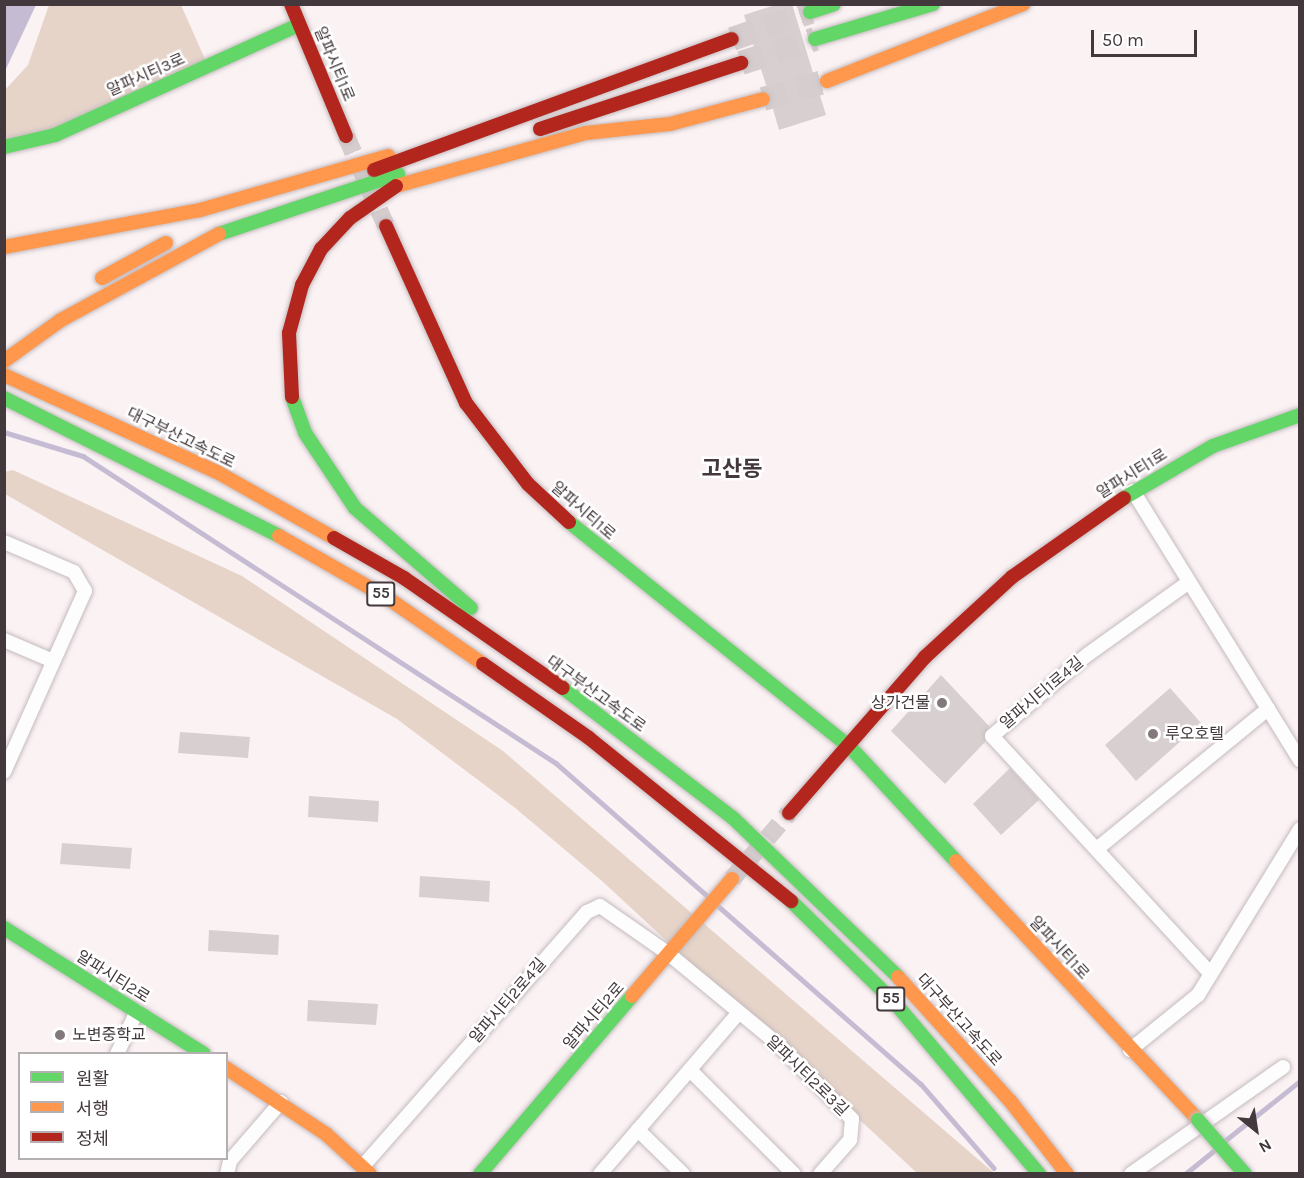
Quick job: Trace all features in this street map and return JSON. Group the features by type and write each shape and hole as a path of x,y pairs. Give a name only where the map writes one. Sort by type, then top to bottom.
{"main road":[{"name":"알파시티1로","path":"291,4 346,136"},
{"path":"810,12 834,4"},
{"path":"815,39 933,4"},
{"path":"827,81 1023,4"},
{"name":"알파시티3로","path":"4,147 55,135 299,25"},
{"path":"4,360 61,320 213,236 390,171 486,129 732,39"},
{"path":"493,151 741,63"},
{"path":"4,247 586,133 670,124 763,99"},
{"path":"4,342 133,259 206,224 390,171"},
{"path":"390,171 334,233 308,272 289,333 291,399 317,455 355,508 583,702"},
{"name":"알파시티1로","path":"386,226 462,395 528,484 584,536 849,746 1245,1173"},
{"name":"대구부산고속도로","path":"4,375 217,472 404,578 583,702 758,841 898,978 1011,1102 1067,1173"},
{"name":"55","path":"10,400 207,496 386,597 589,738 774,885 895,1003 999,1121 1039,1173"},
{"name":"알파시티1로","path":"849,746 925,657 1012,578 1133,490 1213,446 1299,415"},
{"path":"789,813 849,746"},
{"name":"알파시티2로","path":"480,1173 732,879"},
{"name":"알파시티2로","path":"4,928 202,1052"},
{"path":"228,1069 281,1102 367,1170"}],"street":[{"path":"1133,490 1299,760"},
{"path":"4,542 82,581 85,591 4,772"},
{"name":"알파시티1로4길","path":"1189,582 1087,655 992,736 1098,848 1211,974"},
{"path":"4,639 54,661"},
{"path":"1098,848 1268,709"},
{"path":"4,735 18,741"},
{"path":"1130,1050 1198,995 1299,829"},
{"name":"알파시티2로4길","path":"367,1170 593,907 609,907 669,954"},
{"name":"알파시티2로3길","path":"669,954 737,1015 779,1045 852,1119 850,1140 820,1173"},
{"path":"117,1052 137,1011"},
{"path":"600,1173 737,1015"},
{"path":"1131,1173 1283,1067"},
{"path":"690,1070 794,1173"},
{"path":"226,1164 281,1102"},
{"path":"638,1130 683,1173"}],"shaded area":[{"path":"4,5 36,5 5,71"},
{"path":"49,5 181,5 208,66 5,147 5,90 28,65"},
{"path":"13,470 242,576 503,751 994,1173 917,1173 602,881 514,807 397,719 5,494 4,472"}],"building":[{"path":"778,4 792,4 826,115 779,130 773,109 777,95 766,85 744,15"},
{"name":"상가건물","path":"941,675 989,726 985,742 945,784 891,731"},
{"name":"루오호텔","path":"1170,688 1201,723 1136,781 1105,745"},
{"path":"180,732 250,737 248,758 178,753"},
{"path":"1010,768 1039,800 1001,835 973,804"},
{"path":"309,796 379,801 378,822 308,817"},
{"path":"62,843 132,848 130,869 60,864"},
{"path":"420,876 490,881 489,902 419,897"},
{"path":"209,930 279,935 278,955 208,951"},
{"path":"308,1000 378,1004 376,1025 307,1021"}],"waterway":[{"path":"4,432 83,456 556,763 711,899"},
{"path":"717,905 921,1084 994,1168"},
{"path":"1222,1143 1300,1081"},
{"path":"1185,1174 1216,1149"}],"tunnel":[{"path":"732,39 810,12"},
{"path":"741,63 815,39"},
{"path":"763,99 827,81"},
{"path":"346,136 386,226"},
{"path":"732,879 789,813"}],"traffic: fast":[{"path":"810,12 834,4"},
{"path":"815,39 933,4"},
{"path":"4,147 55,135 299,25"},
{"path":"219,234 398,174"},
{"path":"292,397 305,433 355,508 471,608"},
{"path":"4,398 279,536"},
{"path":"1124,498 1213,446 1300,415"},
{"path":"569,522 849,746 956,861"},
{"path":"563,688 733,818 898,977"},
{"path":"791,901 895,1003 1039,1174"},
{"path":"4,928 201,1052"},
{"path":"480,1174 632,996"},
{"path":"1198,1120 1245,1174"}],"traffic: slow":[{"path":"827,81 1023,4"},
{"path":"396,186 586,133 670,124 763,99"},
{"path":"4,247 200,210 388,156"},
{"path":"4,361 61,320 219,234"},
{"path":"102,278 166,243"},
{"path":"4,375 217,472 334,538"},
{"path":"279,536 386,597 483,664"},
{"path":"956,861 1198,1120"},
{"path":"632,996 732,879"},
{"path":"898,977 1011,1102 1067,1174"},
{"path":"228,1069 326,1134 370,1174"}],"traffic: jam":[{"path":"291,4 346,136"},
{"path":"374,170 732,39"},
{"path":"540,129 741,63"},
{"path":"292,397 289,333 302,285 321,249 350,218 396,186"},
{"path":"386,226 466,403 528,484 569,522"},
{"path":"789,813 925,657 1012,577 1124,498"},
{"path":"334,538 404,578 563,688"},
{"path":"483,664 589,738 791,901"}],"place":[{"name":"상가건물","path":"942,703"},
{"name":"루오호텔","path":"1153,734"},
{"name":"노변중학교","path":"60,1035"}],"district":[{"name":"고산동","path":"732,470"}]}
